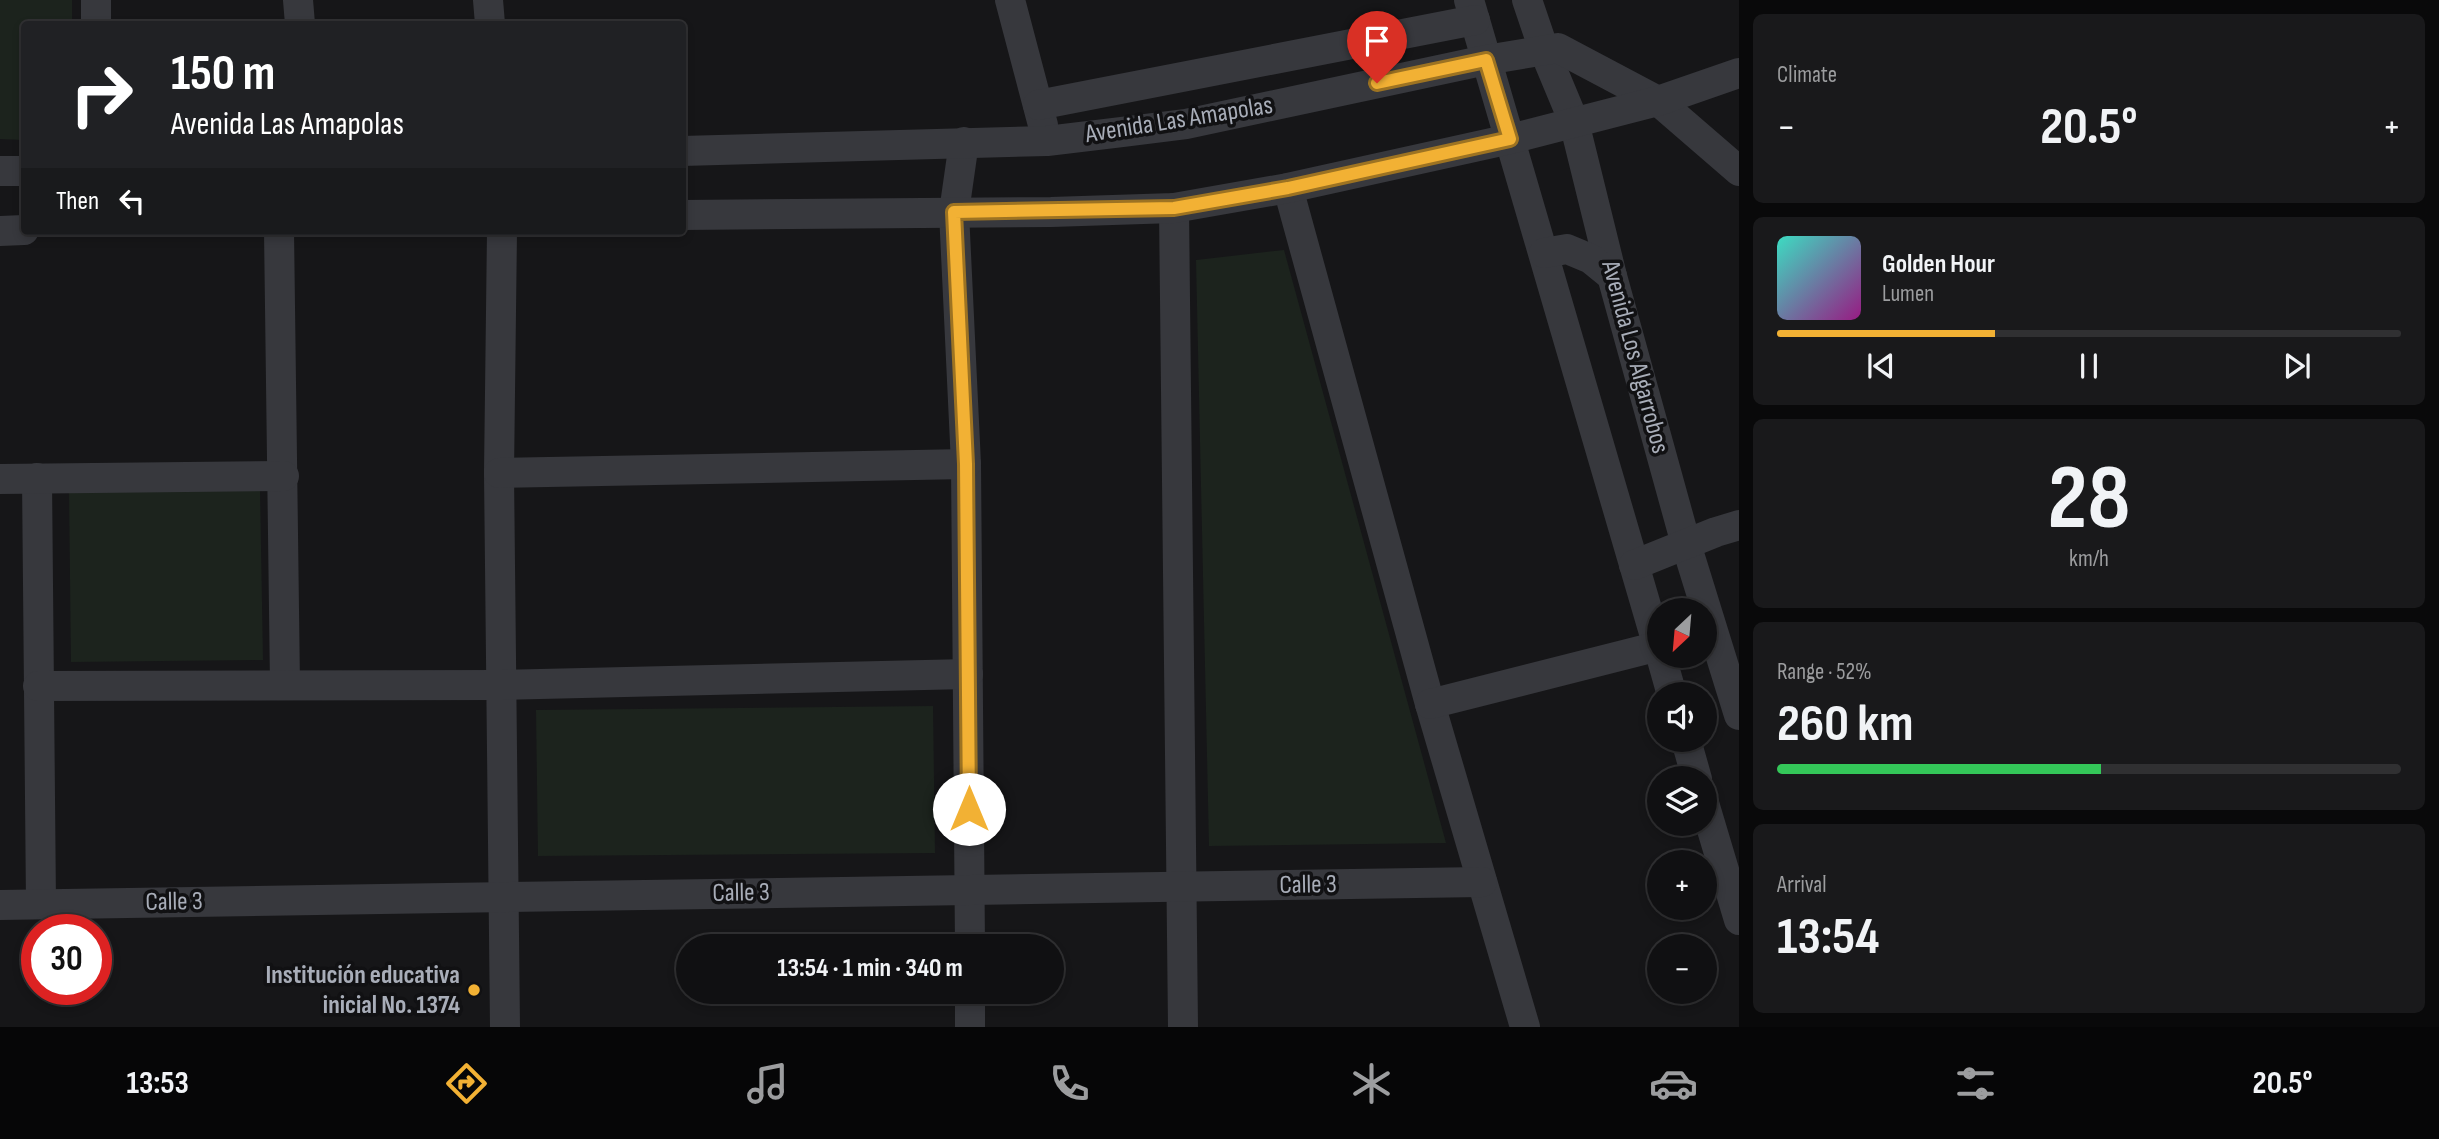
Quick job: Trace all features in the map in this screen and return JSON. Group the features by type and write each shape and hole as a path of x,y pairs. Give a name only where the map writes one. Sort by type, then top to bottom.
{"street":[{"path":"96,0 96,21"},
{"path":"298,0 300,21"},
{"path":"488,0 490,21"},
{"path":"1010,0 1048,141"},
{"name":"Avenida Los Algarrobos","path":"1527,0 1544,50 1574,122 1612,275 1700,598"},
{"path":"1038,105 1472,10 1647,608"},
{"name":"Avenida Las Amapolas","path":"686,151 1048,141 1186,124 1486,60 1558,48 1658,101 1739,171"},
{"path":"686,215 1174,208 1288,188 1510,139 1658,101 1739,73"},
{"path":"964,142 954,212 966,464 970,934"},
{"path":"0,171 21,171"},
{"path":"1288,188 1430,704 1525,1027"},
{"path":"1174,208 1183,1027"},
{"path":"0,230 21,230"},
{"path":"279,235 285,685"},
{"path":"502,235 499,473 505,1027"},
{"path":"1544,253 1567,249 1591,259 1612,275"},
{"path":"499,473 966,464"},
{"path":"0,479 284,476"},
{"path":"37,478 41,905"},
{"path":"1634,565 1739,525"},
{"path":"1430,704 1647,650"},
{"name":"Avenida Los Algarrobos","path":"1717,657 1739,715"},
{"path":"38,686 501,685 968,674"},
{"path":"1714,836 1739,920"},
{"name":"Calle 3","path":"0,905 1482,882"},
{"path":"970,1004 971,1027"}],"shaded area":[{"path":"0,0 72,0 72,21 21,21 21,140 0,139"},
{"path":"1284,250 1446,843 1209,846 1196,260"},
{"path":"260,489 263,660 71,662 69,491"},
{"path":"933,706 935,853 538,856 536,710"}],"place":[{"name":"Institución educativa inicial No. 1374","path":"474,990"}],"route":[{"path":"969,809 966,464 954,212 1174,208 1288,188 1510,139 1486,60 1377,83"}]}
